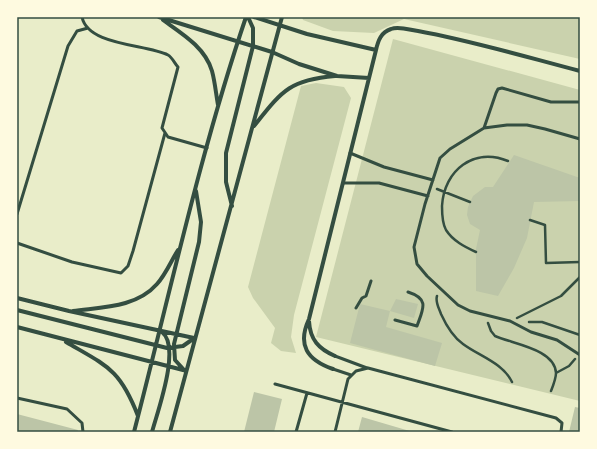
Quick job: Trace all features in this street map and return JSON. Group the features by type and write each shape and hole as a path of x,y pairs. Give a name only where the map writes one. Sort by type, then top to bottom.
{"street":[{"path":"159,17 272,52 299,64 337,76"},
{"path":"159,17 186,37 205,56 212,71 218,107"},
{"path":"134,432 181,244 218,107 238,41 247,17"},
{"path":"232,206 226,182 226,152 253,46 253,28 247,17"},
{"path":"254,17 280,24 306,34 376,50"},
{"path":"170,432 185,371 232,206 282,17"},
{"path":"333,369 315,361 306,351 304,340 305,329 309,319 379,38 392,28 400,28 442,36 580,71"},
{"path":"253,128 273,102 295,84 312,78 337,76 369,78"},
{"path":"152,432 199,242 201,222 196,189"},
{"path":"69,311 118,305 142,297 162,277 181,244"},
{"path":"17,298 69,311 194,338"},
{"path":"17,310 155,346 172,348 184,346 194,338"},
{"path":"309,319 310,331 314,342 323,350 335,356"},
{"path":"17,327 185,371"},
{"path":"160,330 166,335 172,348 175,360 185,371"},
{"path":"60,339 113,371 129,393 138,417"}],"lane":[{"path":"82,17 84,25 98,36 169,56 178,67 162,128 168,137 177,141 207,148"},
{"path":"17,214 68,46 77,31 88,28"},
{"path":"484,128 498,89 502,88 551,102 580,102"},
{"path":"579,354 557,340 531,332 510,321 470,311 458,306 417,264 414,247 440,158 450,149 484,128 507,125 527,125 580,139"},
{"path":"17,243 72,262 121,273 128,266 165,133"},
{"path":"350,153 384,167 433,180"},
{"path":"343,182 379,182 428,196"},
{"path":"356,308 362,298 366,296 371,281"},
{"path":"395,320 417,326 423,306 423,300 419,295 408,292"},
{"path":"335,356 368,368 556,418 562,423 561,432"},
{"path":"335,432 351,375 362,368 368,368"},
{"path":"333,369 351,375"},
{"path":"275,384 452,432"},
{"path":"296,432 307,393"},
{"path":"17,398 67,409 82,423 83,432"}],"path":[{"path":"476,252 453,239 446,230 443,220 443,200 445,192 454,172 462,164 479,157 497,156 508,161"},
{"path":"431,187 470,202"},
{"path":"530,220 545,225 546,263 580,262"},
{"path":"510,321 561,296 580,277"},
{"path":"439,288 436,299 437,304 454,336 462,343 504,370 512,382"},
{"path":"488,315 488,327 495,336 544,354 550,359 556,372 551,391"},
{"path":"510,321 542,322 580,335"},
{"path":"556,372 569,366 579,354"}],"green space":[{"path":"302,17 580,17 580,59 404,19 374,33 333,31 303,20"},
{"path":"393,39 580,90 580,401 316,337"},
{"path":"316,83 344,87 351,98 294,315 291,337 296,353 281,351 271,343 275,328 253,298 248,287 301,86"}],"building":[{"path":"514,155 580,178 580,201 534,202 527,238 514,268 498,296 476,291 476,249 480,230 470,224 467,215 468,207 473,196 485,187 493,187"},
{"path":"396,299 418,304 414,318 390,311"},
{"path":"360,304 390,311 386,327 442,343 435,366 350,343"},
{"path":"254,392 282,399 274,432 244,432"},
{"path":"575,407 580,408 580,432 569,432"},
{"path":"17,414 78,430 77,432 17,432"},
{"path":"362,417 413,432 358,432"}]}
